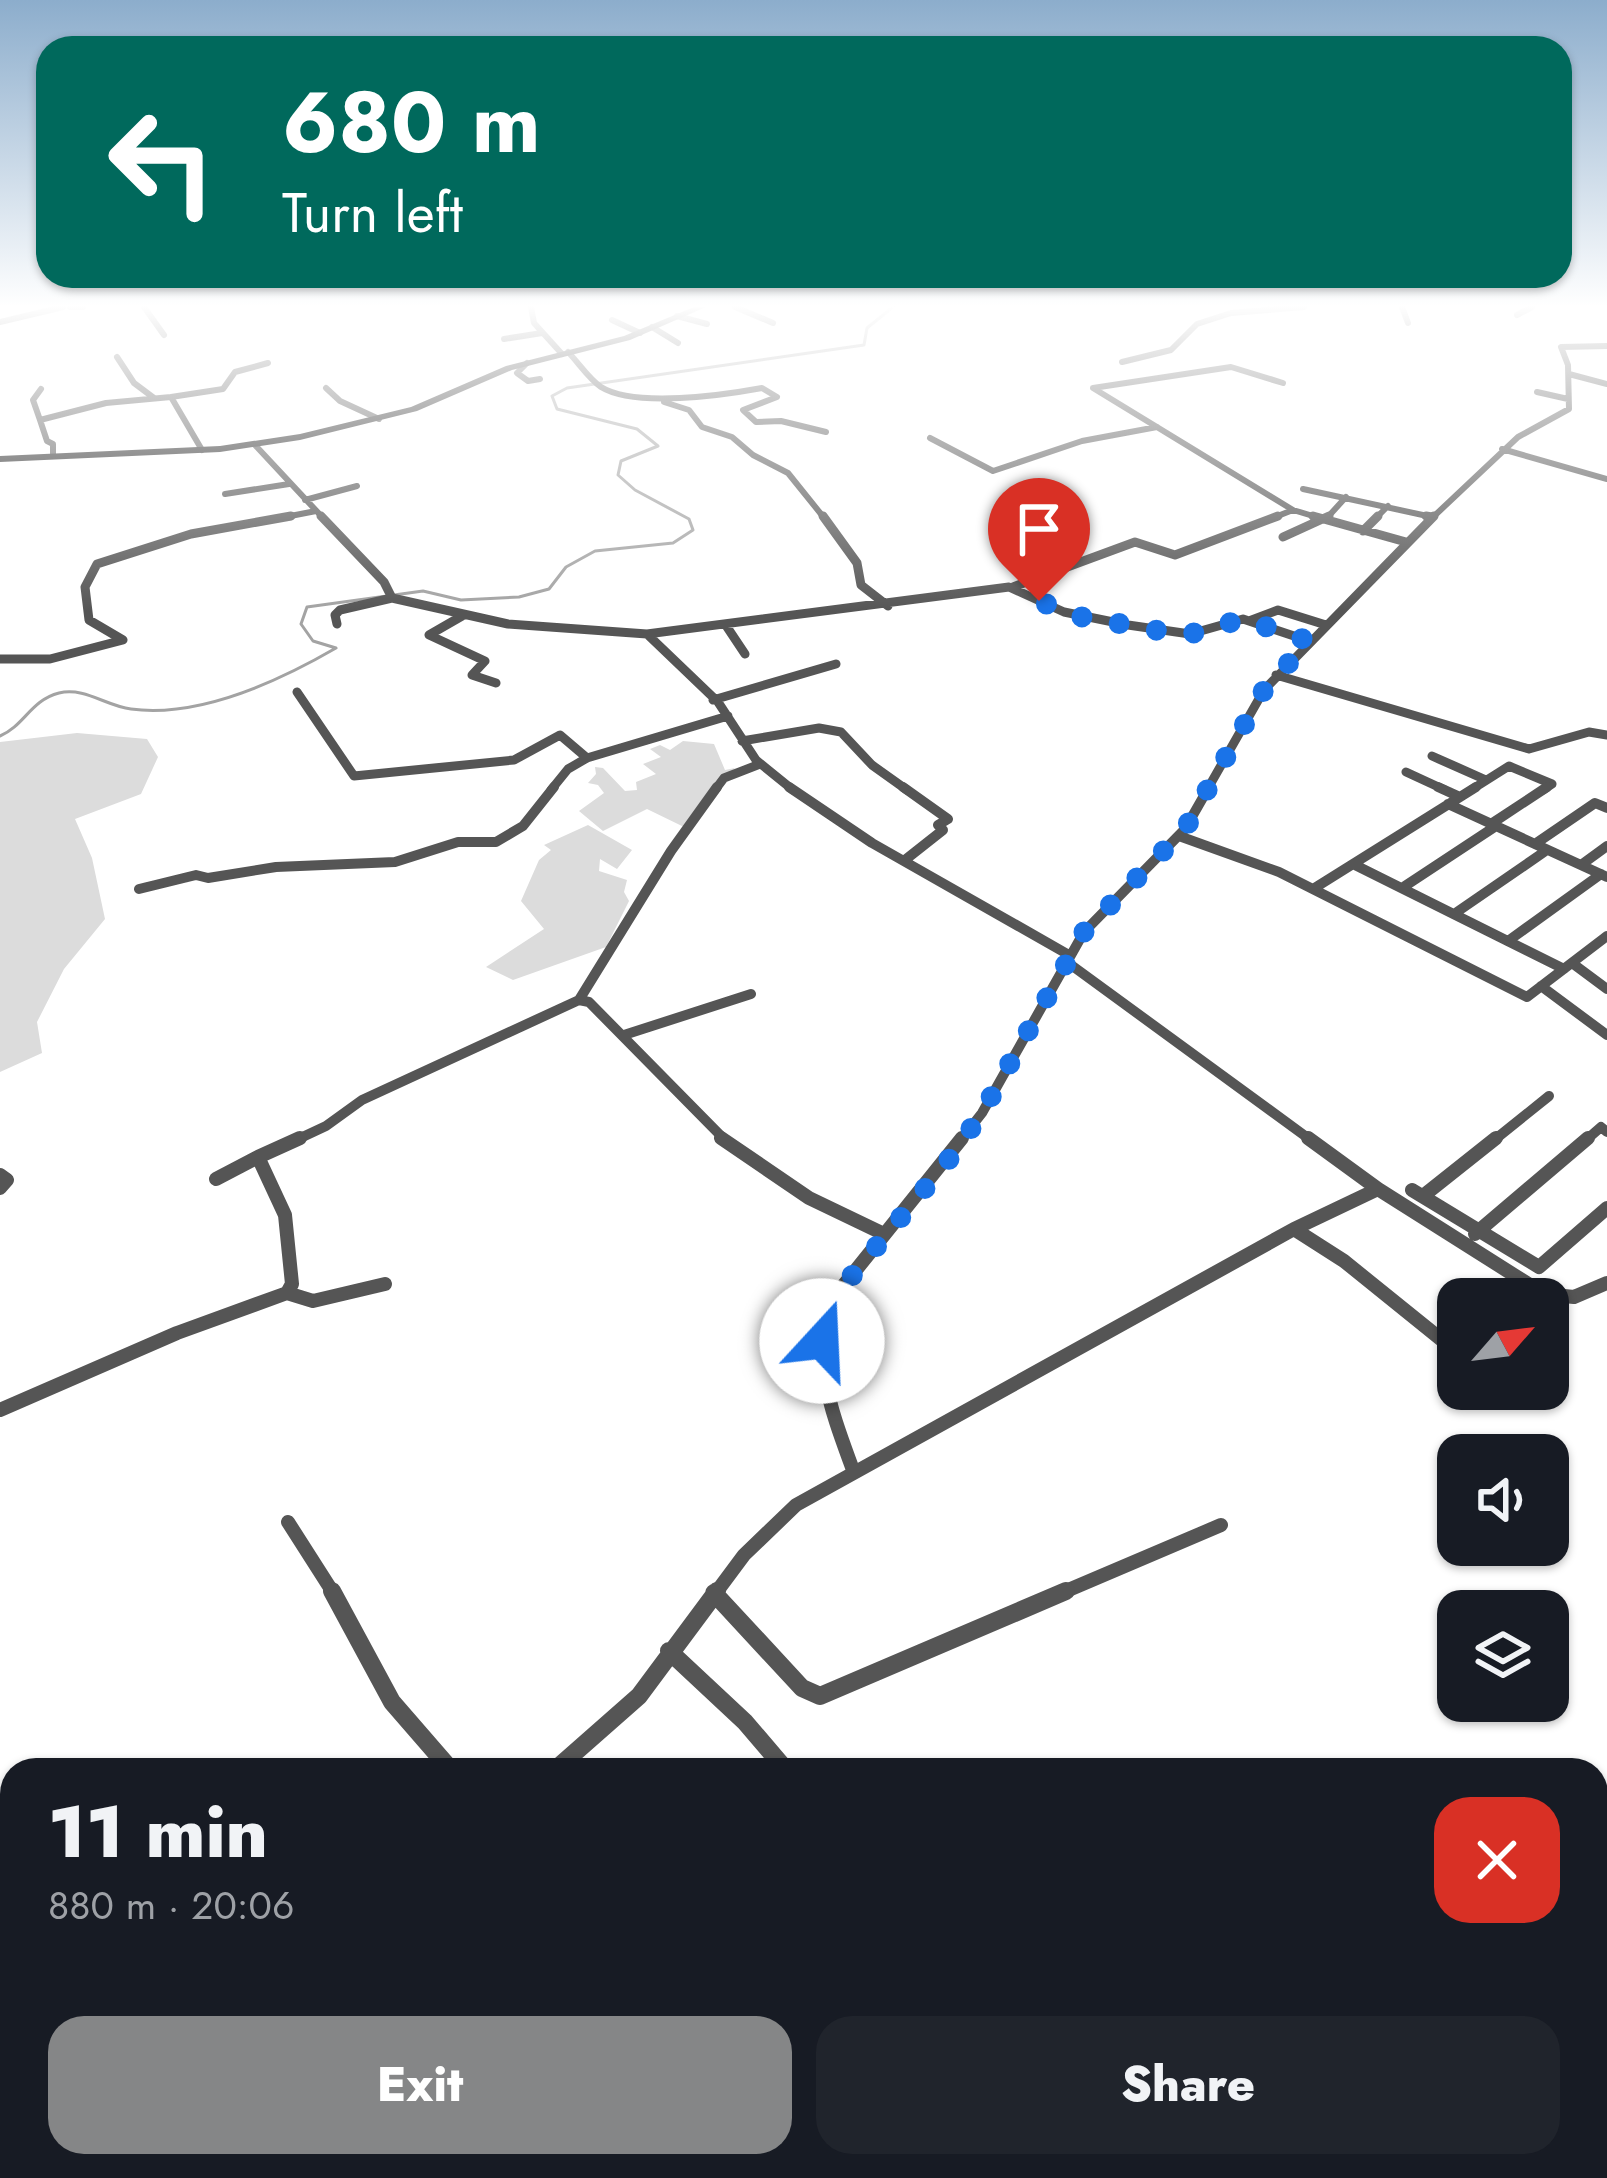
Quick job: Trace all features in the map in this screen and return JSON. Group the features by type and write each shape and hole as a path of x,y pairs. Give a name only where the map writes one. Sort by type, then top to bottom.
{"main road":[{"path":"0,459 255,445 413,409"}],"street":[{"path":"36,409 53,444 53,456"},
{"path":"40,420 84,409"},
{"path":"177,409 202,450"},
{"path":"357,409 379,419"},
{"path":"685,409 702,428 732,436 753,455 787,472 844,542 861,585 888,606"},
{"path":"747,409 743,410 756,422 781,421 826,432"},
{"path":"1127,409 1293,510 1406,542"},
{"path":"853,1470 832,1413 821,1321 982,1113 1068,958 1108,903 1182,832 1247,716 1276,675 1502,449 1569,409"},
{"path":"931,438 993,471 1086,440 1157,427"},
{"path":"1518,436 1543,435"},
{"path":"255,445 384,582 392,597"},
{"path":"1502,449 1607,478"},
{"path":"225,494 289,484"},
{"path":"305,500 357,486"},
{"path":"1303,488 1432,517"},
{"path":"1283,537 1325,520 1346,497"},
{"path":"1363,531 1388,506"},
{"path":"337,624 335,615 340,610 392,597 520,625 646,634 727,627 1012,587 1135,542 1175,554 1293,510"},
{"path":"0,659 50,659 123,640 89,620 85,586 101,561 191,534 316,511"},
{"path":"1012,587 1064,612 1180,634 1200,633 1235,620 1309,641"},
{"path":"1250,621 1278,610 1326,625"},
{"path":"463,616 428,635 485,661 472,675 496,683"},
{"path":"727,627 745,654"},
{"path":"646,634 728,716 760,764 905,860 1068,958 1378,1190 1544,1294 1574,1297 1607,1283"},
{"path":"713,700 775,684 811,667 836,664"},
{"path":"1276,675 1529,748 1603,734"},
{"path":"297,692 354,776 514,760 560,735 587,758"},
{"path":"139,889 193,875 208,878 282,866 395,862 458,842 496,842 523,826 568,769 587,758 728,716"},
{"path":"742,741 819,728 845,734 872,766 948,819 938,825 943,830 905,860"},
{"path":"1432,756 1486,780"},
{"path":"216,1179 326,1126 362,1100 579,1000 671,851 724,778 760,764"},
{"path":"1312,889 1509,766 1552,784 1402,888"},
{"path":"1406,772 1460,796"},
{"path":"1454,914 1595,803 1607,808"},
{"path":"1448,804 1604,876"},
{"path":"1182,832 1312,889 1526,997 1605,942"},
{"path":"1581,865 1607,846"},
{"path":"1353,864 1607,989"},
{"path":"1508,941 1604,876"},
{"path":"1541,986 1607,1035"},
{"path":"624,1035 751,994"},
{"path":"579,1000 589,1002 624,1035 718,1136 809,1198 884,1234"},
{"path":"1550,1096 1417,1193 1539,1267 1607,1208"},
{"path":"1462,1244 1601,1127 1607,1132"},
{"path":"258,1157 285,1216 292,1284 287,1293"},
{"path":"0,1174 7,1180 0,1188"},
{"path":"568,1758 639,1696 744,1555 796,1505 1294,1229 1378,1190"},
{"path":"1294,1229 1344,1261 1437,1336"},
{"path":"0,1410 177,1333 287,1293 314,1301 385,1284"},
{"path":"288,1522 319,1567 392,1702 441,1758"},
{"path":"714,1593 802,1688 820,1696 1221,1525"},
{"path":"669,1651 776,1758"}],"shaded area":[{"path":"77,733 147,739 158,757 141,794 75,819 92,858 105,919 64,969 37,1022 42,1053 0,1072 0,742"},
{"path":"683,741 714,744 725,770 735,768 684,827 647,809 603,831 579,811 604,793 598,785 588,783 596,774 595,767 603,768 625,791 637,790 636,782 656,774 643,764 661,757 650,749 660,745 670,750"},
{"path":"588,825 632,850 617,869 600,859 599,871 627,880 624,892 629,901 606,947 513,980 486,967 544,929 521,901 539,860 551,850 544,845"}],"waterway":[{"path":"0,736 41,701 59,693 157,710 211,702 264,684 336,648 313,641 301,624 307,607 423,591 461,600 519,597 549,589 566,567 595,551 673,543 693,530 689,519 635,490 618,475 621,461 658,446 637,429 557,409"}],"route":[{"path":"822,1341 821,1321 831,1301 920,1196 982,1113 1084,932 1121,889 1185,829 1264,690 1309,641 1243,619 1190,634 1077,616 1039,601"}]}
